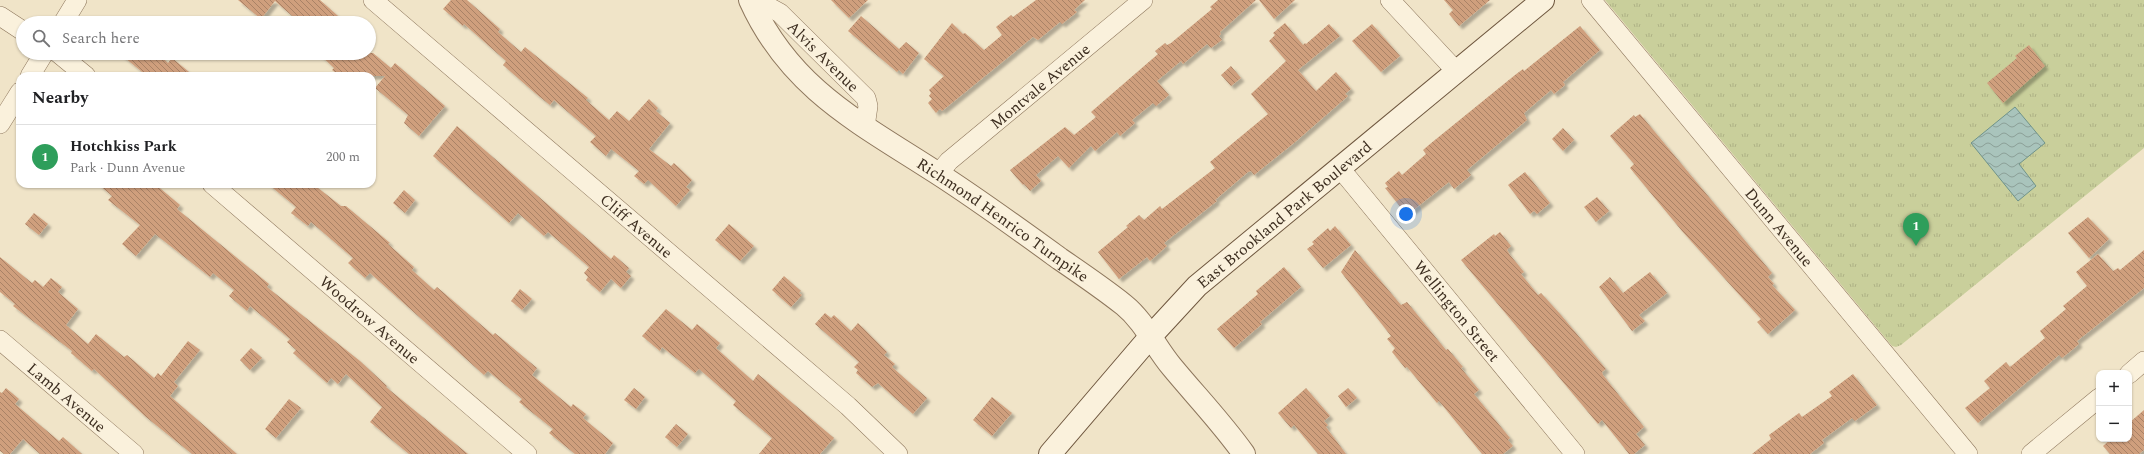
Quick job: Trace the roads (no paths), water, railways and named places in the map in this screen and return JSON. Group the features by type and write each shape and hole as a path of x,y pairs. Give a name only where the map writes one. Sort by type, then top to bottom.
{"street":[{"path":"67,16 77,0"},
{"name":"Cliff Avenue","path":"373,0 848,406 898,454"},
{"name":"Montvale Avenue","path":"938,174 949,161 1143,0"},
{"path":"1390,0 1456,71"},
{"name":"East Brookland Park Boulevard","path":"1050,454 1150,337 1197,286 1339,167 1543,0"},
{"name":"Dunn Avenue","path":"1591,0 1968,454"},
{"name":"Richmond Henrico Turnpike","path":"752,3 773,43 800,76 823,96 864,127 938,174 1122,304 1137,317 1172,367 1216,416 1244,454"},
{"name":"Alvis Avenue","path":"752,3 767,6 780,13 866,98 868,106 864,127"},
{"path":"0,16 16,26"},
{"path":"32,72 40,60"},
{"path":"67,60 81,72"},
{"path":"0,124 16,98"},
{"name":"Wellington Street","path":"1339,167 1575,454"},
{"name":"Woodrow Avenue","path":"217,188 527,454"},
{"name":"Lamb Avenue","path":"0,340 134,454"},
{"path":"2132,371 2144,361"},
{"path":"2031,454 2096,400"}],"water":[{"path":"2015,107 2045,143 2019,164 2036,186 2018,201 1971,143"}],"place":[{"name":"Hotchkiss Park","path":"1916,246"}]}
